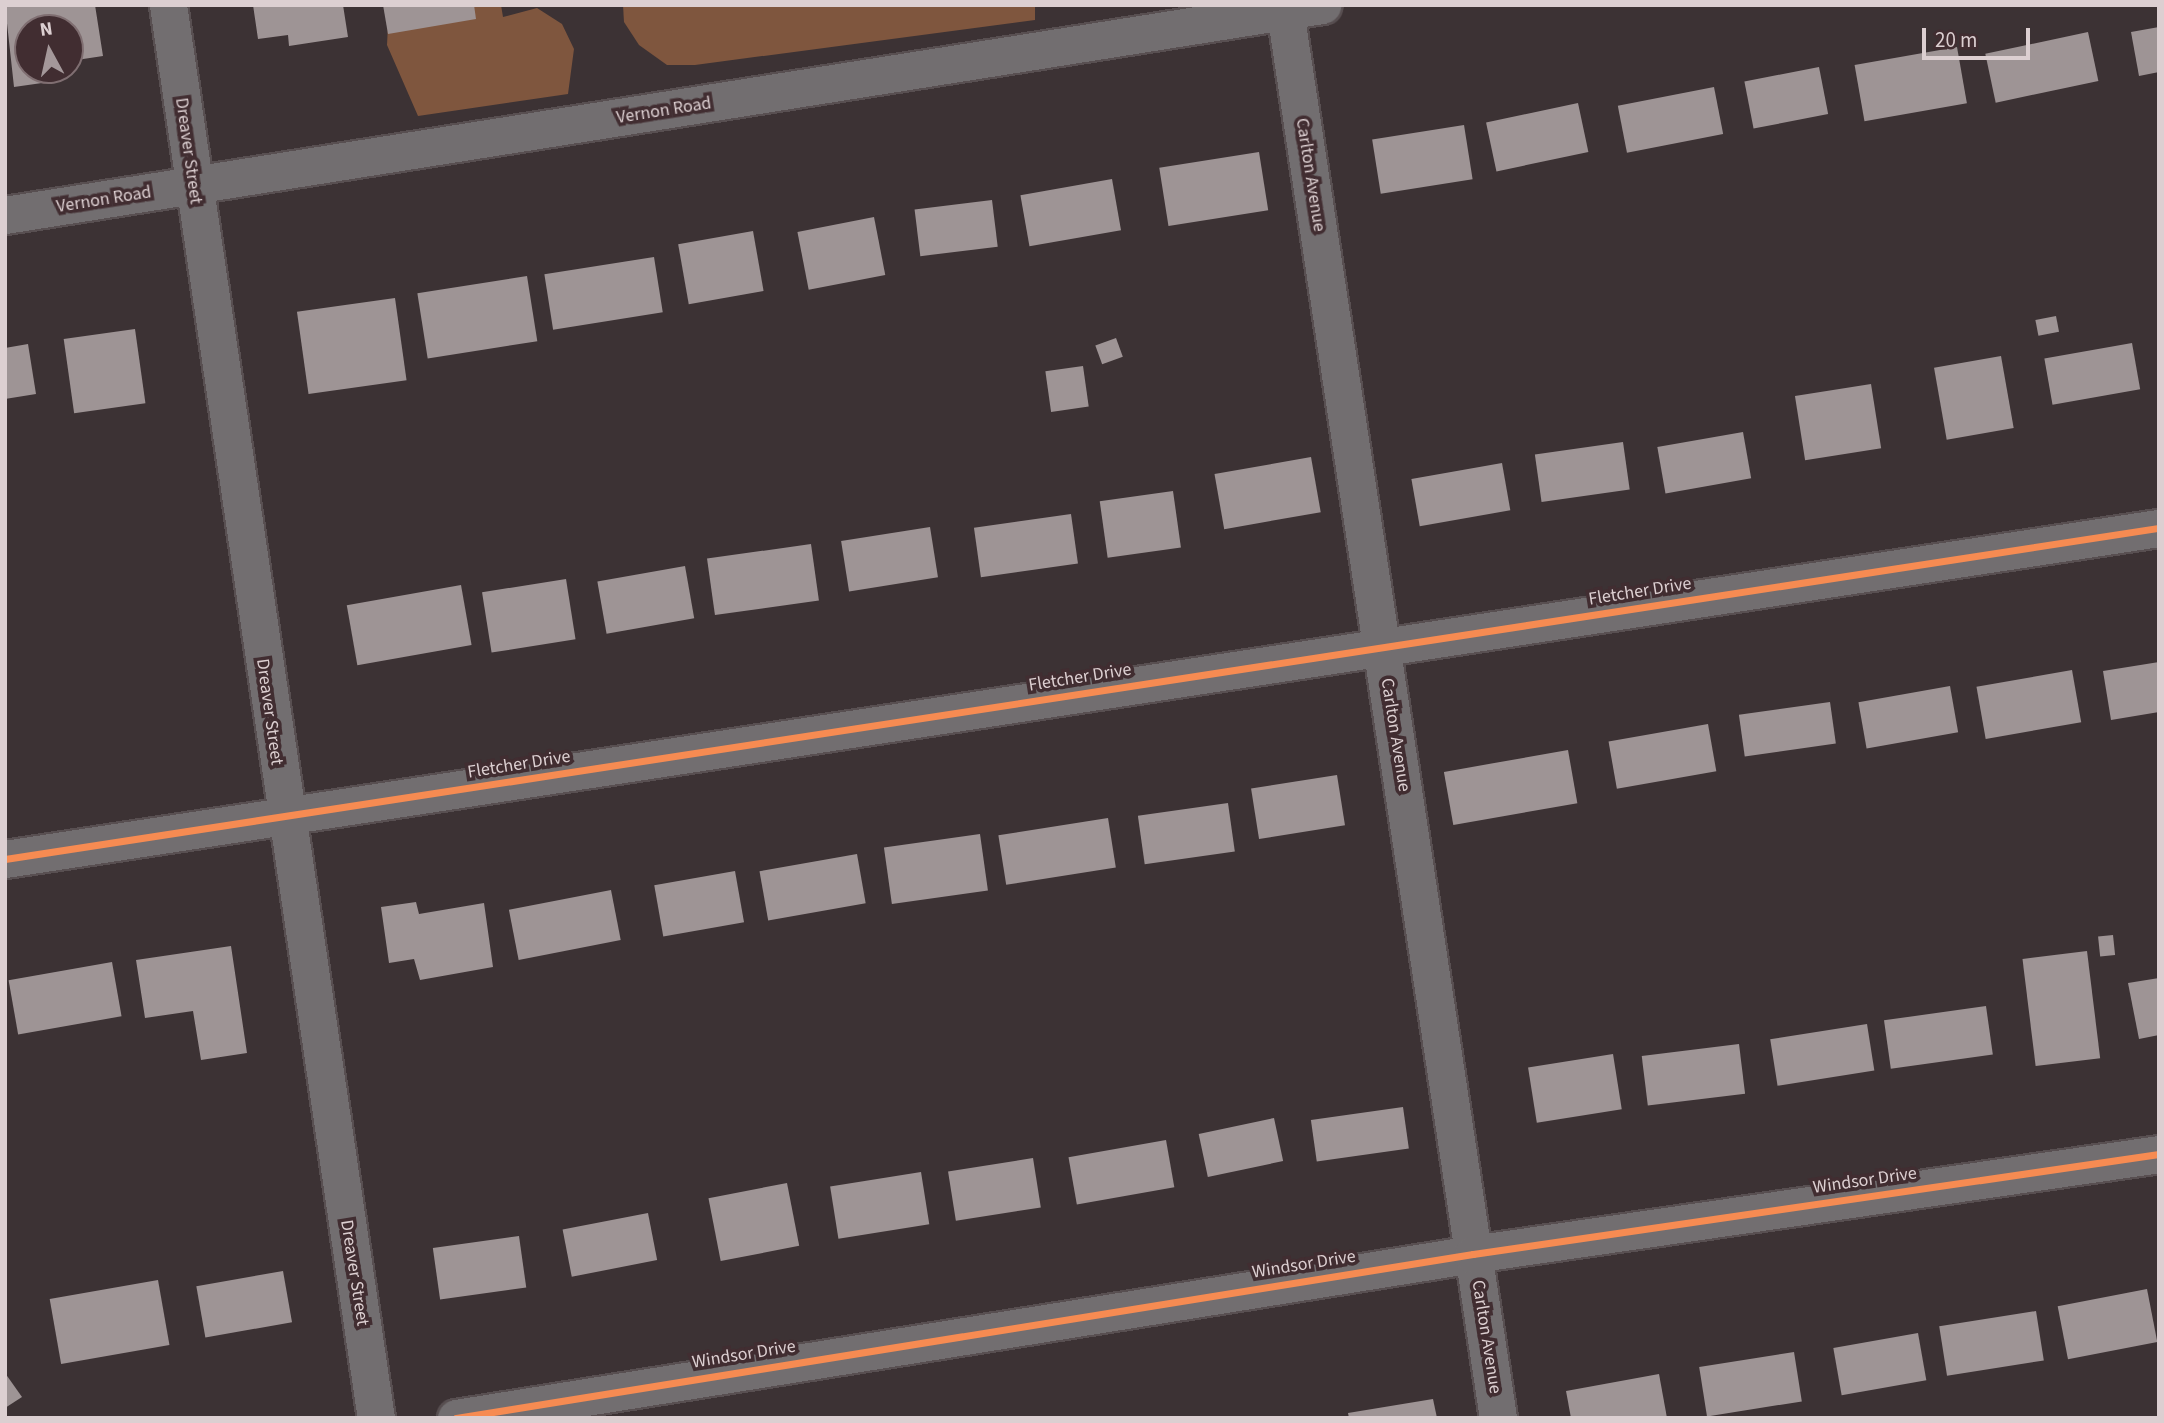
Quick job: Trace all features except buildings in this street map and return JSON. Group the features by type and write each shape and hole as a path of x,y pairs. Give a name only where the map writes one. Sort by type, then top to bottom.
{"street":[{"name":"Dreaver Street","path":"169,5 284,817 376,1418"},
{"name":"Vernon Road","path":"5,215 1322,5"},
{"name":"Carlton Avenue","path":"1285,11 1498,1418"},
{"name":"Fletcher Drive","path":"5,859 2159,528"},
{"name":"Windsor Drive","path":"456,1418 1474,1254 2159,1154"}],"shaded area":[{"path":"389,5 501,5 503,17 537,8 562,24 574,49 568,94 418,116 387,45"},
{"path":"623,5 1035,5 1035,20 695,65 667,65 639,45 624,22"}],"cycle path":[{"path":"5,859 2159,528"},
{"path":"456,1418 1473,1254 2159,1154"}]}
